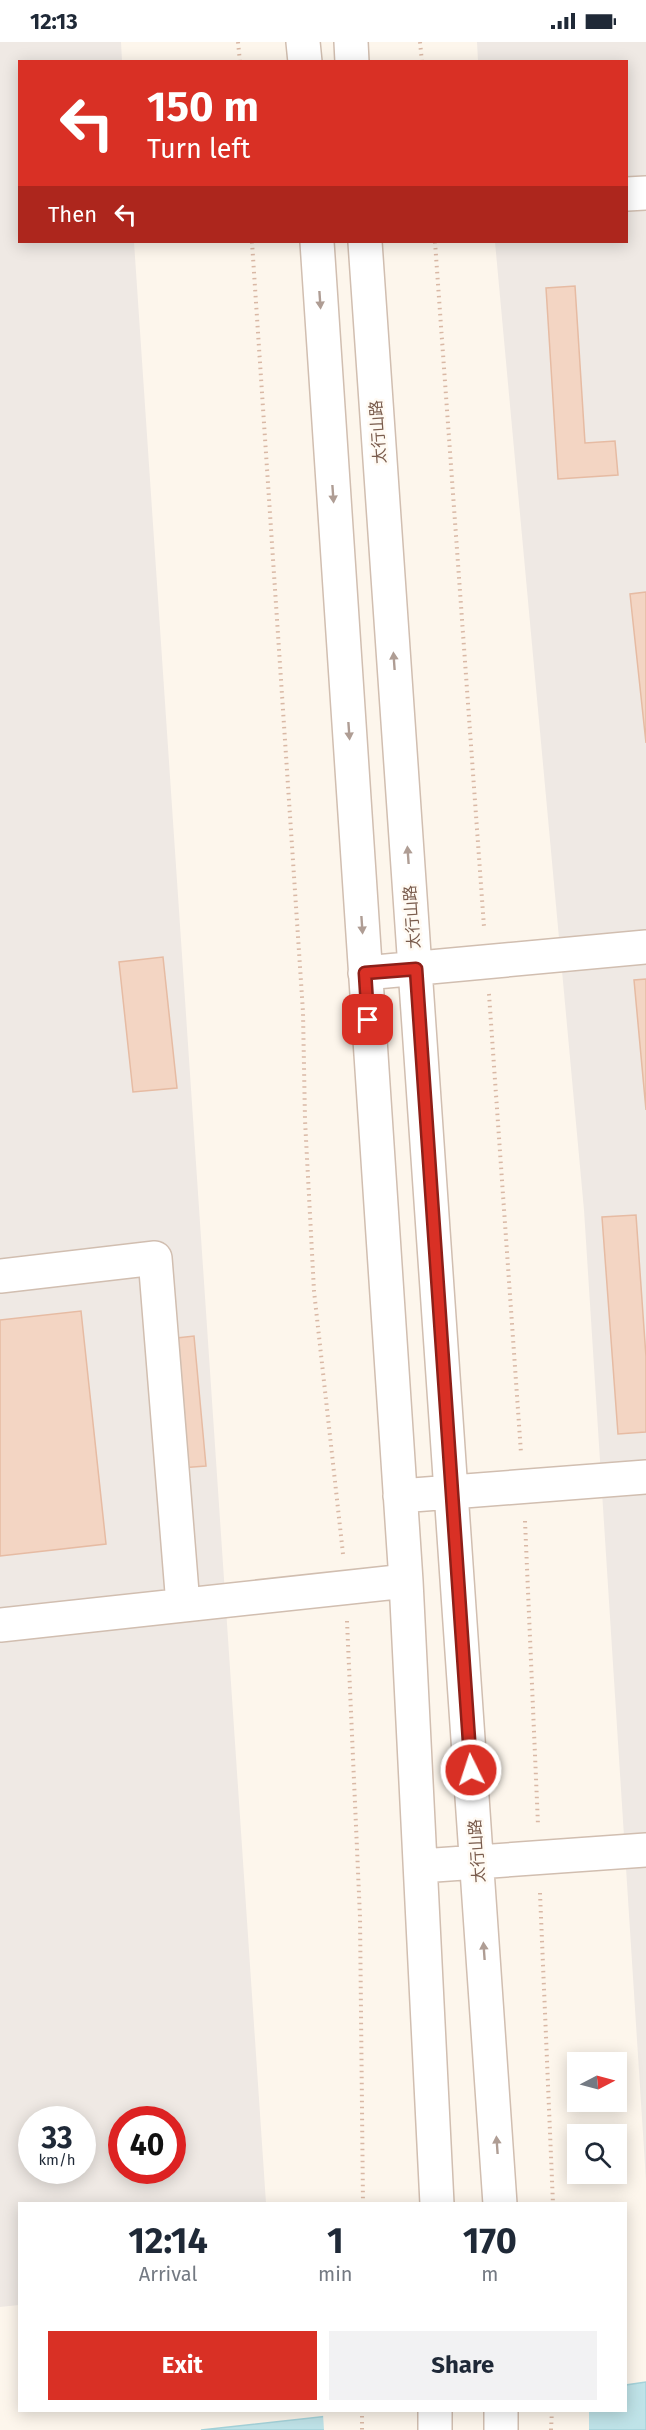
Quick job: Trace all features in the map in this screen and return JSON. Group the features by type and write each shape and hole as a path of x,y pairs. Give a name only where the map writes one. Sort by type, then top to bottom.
{"street":[{"path":"303,42 305,60"},
{"path":"351,42 352,60"},
{"path":"628,194 646,193"},
{"path":"317,243 406,1581 437,2202"},
{"name":"太行山路","path":"365,243 500,2202"},
{"path":"365,973 646,947"},
{"path":"0,1276 155,1258 183,1605"},
{"path":"400,1496 646,1477"},
{"path":"0,1625 406,1581"},
{"path":"421,1866 646,1850"},
{"path":"435,2412 435,2430"},
{"path":"501,2412 501,2430"}],"path":[{"path":"238,42 240,60"},
{"path":"420,42 422,60"},
{"path":"252,243 303,1012 305,1120 314,1291 330,1421 346,1588 360,1917 363,2202"},
{"path":"435,243 524,1487 553,2202"},
{"path":"362,2412 362,2430"},
{"path":"551,2430 552,2412"}],"shaded area":[{"path":"0,42 121,42 122,60 18,60 18,243 134,243 266,2202 18,2202 18,2305 0,2307"},
{"path":"477,42 646,42 646,2181 584,1210 495,243 628,243 628,60 478,60"}],"water":[{"path":"646,2382 646,2430 201,2430 365,2412 627,2412 627,2385"}],"pier":[{"path":"339,2412 589,2412 589,2430 324,2430 323,2414"}],"building":[{"path":"575,286 585,443 615,441 618,475 558,479 546,288"},
{"path":"646,592 646,743 630,594"},
{"path":"163,957 177,1088 133,1092 119,962"},
{"path":"646,979 646,1110 634,980"},
{"path":"636,1215 646,1357 646,1432 618,1434 602,1217"},
{"path":"81,1311 106,1544 0,1556 0,1320"},
{"path":"194,1336 206,1466 180,1468 168,1339"}],"route":[{"path":"368,1020 365,973 416,969 471,1770"}]}
